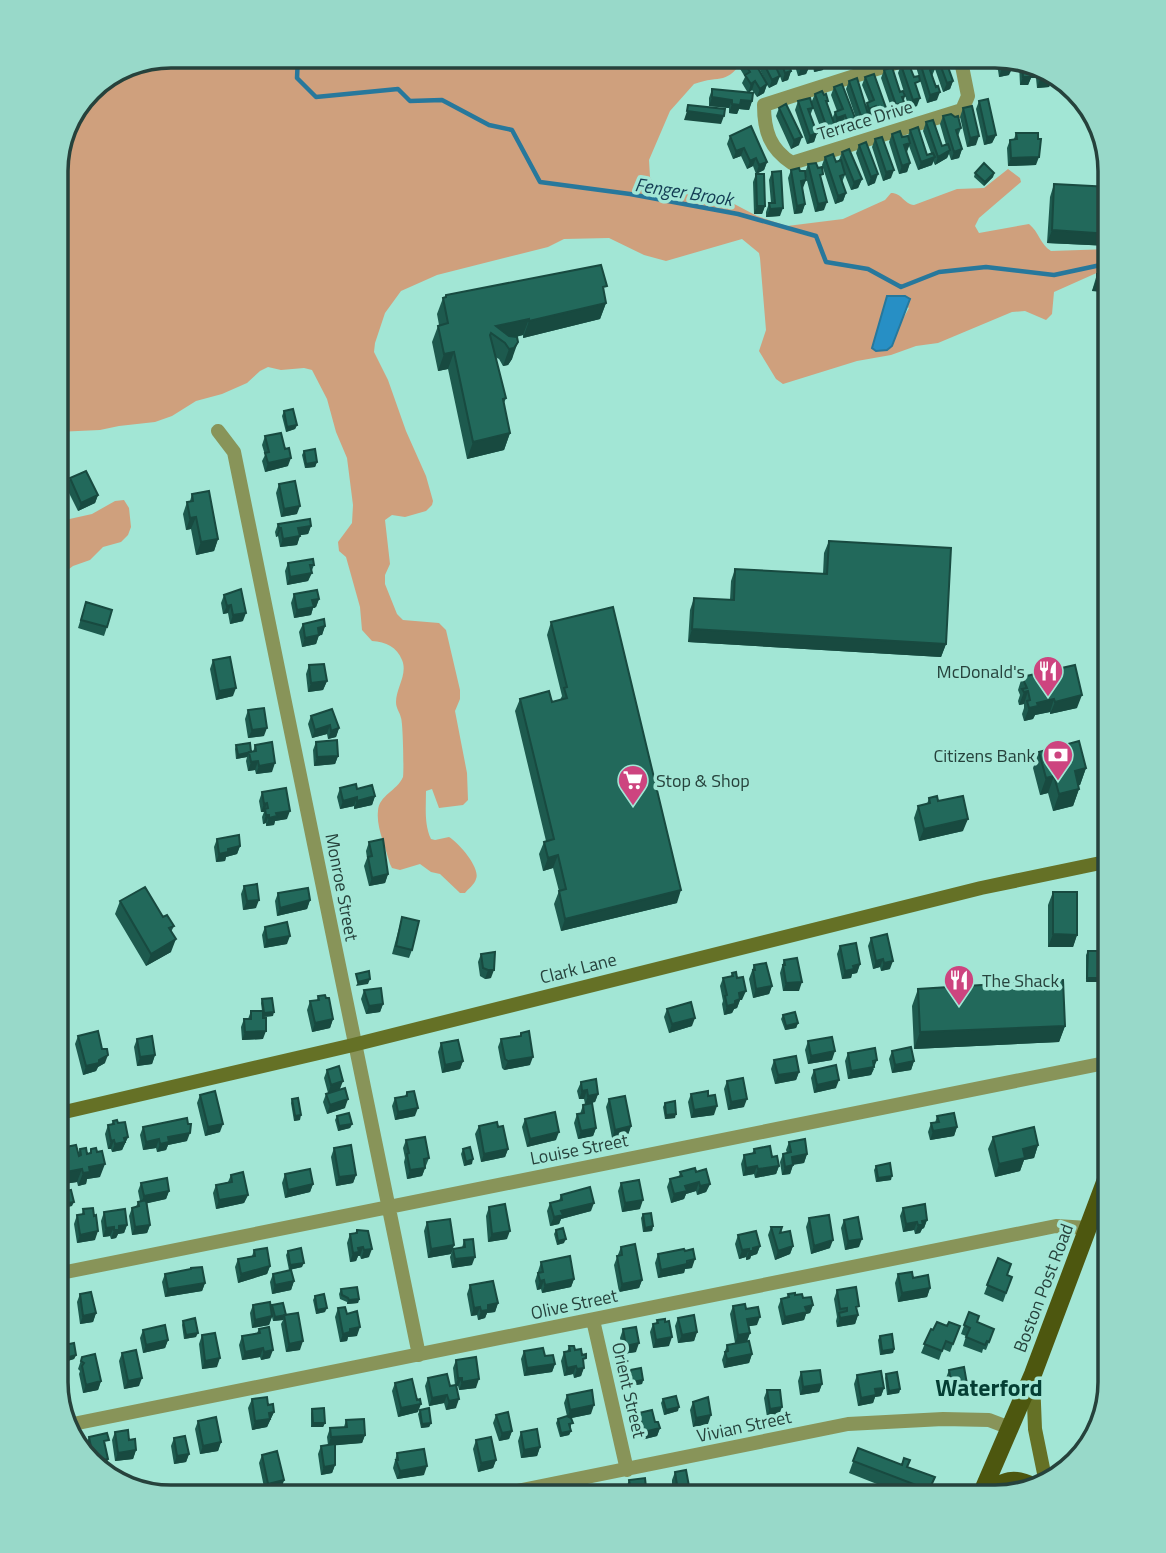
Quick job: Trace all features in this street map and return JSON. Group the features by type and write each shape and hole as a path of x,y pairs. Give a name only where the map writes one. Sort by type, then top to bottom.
{"main road":[{"name":"Clark Lane","path":"68,1111 353,1045 981,888 1098,864"},
{"name":"Boston Post Road","path":"985,1485 1033,1374 1098,1201"},
{"path":"1033,1374 1035,1429 1044,1472"},
{"path":"1001,1485 1007,1481 1021,1481"}],"street":[{"name":"Terrace Drive","path":"880,68 764,105 764,125 778,154 792,163 962,110 968,96 962,68"},
{"name":"Monroe Street","path":"218,431 234,452 353,1045 419,1355"},
{"name":"Louise Street","path":"68,1272 1098,1064"},
{"name":"Olive Street","path":"77,1423 1056,1226 1088,1228"},
{"name":"Orient Street","path":"593,1320 627,1470"},
{"name":"Vivian Street","path":"550,1485 848,1424 943,1419 989,1420 1010,1428"}],"shaded area":[{"path":"737,68 723,78 694,84 670,111 649,160 650,177 654,186 703,197 721,197 757,216 787,226 843,219 885,200 891,193 914,205 957,189 984,188 1008,169 1020,178 1021,182 979,218 975,226 979,233 1029,224 1051,251 1098,249 1098,272 1054,292 1052,314 1046,320 1025,311 1012,312 938,343 857,361 783,384 776,379 759,351 766,330 760,258 759,253 742,239 666,261 644,255 609,238 564,239 548,247 437,275 401,291 385,313 374,352 388,380 426,476 433,501 426,511 405,517 392,515 385,520 390,564 385,575 385,584 397,614 403,620 439,623 446,630 460,690 455,711 467,773 468,800 463,805 439,808 432,789 426,791 426,815 431,839 449,837 458,844 475,868 476,879 465,893 460,893 440,874 431,872 420,864 400,870 392,868 382,838 378,824 379,806 403,777 402,722 396,702 403,665 400,655 394,649 372,641 362,630 360,607 346,557 339,551 338,542 352,523 353,505 347,458 327,399 312,370 281,370 268,367 247,383 196,401 172,416 155,422 68,431 68,164 76,132 98,98 132,76 151,70","holes":["887,296 909,308 896,331 892,346 873,348"]},
{"path":"124,500 129,508 131,527 128,535 121,542 103,547 90,560 68,570 68,519 92,514 115,501"}],"water":[{"path":"887,296 905,296 910,299 892,346 887,350 876,351 872,348"}],"building":[{"path":"748,68 758,68 767,84 760,89 755,81 751,84 745,75 750,72"},
{"path":"766,68 776,68 780,76 772,80"},
{"path":"892,68 900,92 903,91 905,96 902,97 904,102 896,105 884,70"},
{"path":"902,68 910,68 914,77 919,76 920,81 915,83 920,98 913,100"},
{"path":"922,68 935,68 930,70 940,92 930,95"},
{"path":"941,68 948,68 953,81 947,83"},
{"path":"874,74 886,108 878,111 876,106 869,109 867,103 874,100 865,77"},
{"path":"857,78 868,114 861,116 849,81"},
{"path":"842,84 855,118 847,121 845,115 837,118 835,112 843,109 834,87"},
{"path":"712,89 753,93 752,101 741,100 740,105 732,104 732,100 712,97"},
{"path":"822,91 826,94 835,126 827,128 815,94"},
{"path":"810,98 813,108 808,109 817,133 810,136 798,101"},
{"path":"988,99 996,135 987,137 979,101"},
{"path":"786,104 802,137 794,140 779,108"},
{"path":"688,105 725,109 724,116 687,111"},
{"path":"972,106 979,136 970,138 963,108"},
{"path":"943,116 958,116 961,128 956,130 962,149 954,152"},
{"path":"933,120 942,146 948,144 950,150 938,157 926,122"},
{"path":"751,126 767,162 759,165 756,158 750,161 744,148 736,151 730,136"},
{"path":"918,127 927,155 933,153 935,157 921,162 910,130"},
{"path":"900,131 902,137 908,136 910,143 904,145 910,163 902,166 892,134"},
{"path":"1016,133 1038,133 1038,139 1041,139 1039,157 1011,158 1010,140 1017,139"},
{"path":"882,137 894,170 886,172 875,139"},
{"path":"866,142 878,174 871,177 859,145"},
{"path":"849,149 862,179 854,182 842,152"},
{"path":"833,154 836,162 841,160 845,174 840,176 846,193 838,196 825,157"},
{"path":"816,163 818,168 822,167 823,174 820,175 827,202 818,204 808,164"},
{"path":"984,163 994,173 985,182 975,173"},
{"path":"799,168 800,171 805,171 806,180 801,181 805,204 797,206 791,170"},
{"path":"781,171 783,208 770,209 769,203 775,203 772,172"},
{"path":"756,174 764,174 765,206 757,206"},
{"path":"1054,184 1098,186 1098,233 1052,230"},
{"path":"601,265 607,286 603,287 606,303 496,326 509,336 517,337 518,342 514,348 509,349 505,343 491,333 490,335 506,398 503,399 510,433 473,442 454,352 444,354 438,326 448,323 443,298 446,295"},
{"path":"293,409 297,425 287,427 284,411"},
{"path":"281,433 285,449 289,448 291,458 268,463 265,453 269,452 265,436"},
{"path":"315,449 317,462 306,464 304,451"},
{"path":"86,471 98,495 81,503 70,478"},
{"path":"295,481 300,506 284,509 279,484"},
{"path":"209,491 218,539 201,542 196,517 190,518 187,502 193,501 192,494"},
{"path":"310,519 311,526 298,528 300,536 283,539 278,524"},
{"path":"829,541 951,548 946,644 692,629 694,598 734,600 735,569 827,574"},
{"path":"313,559 314,565 310,565 312,573 290,577 288,563"},
{"path":"241,589 246,613 233,615 231,605 227,606 224,595"},
{"path":"317,590 319,599 312,600 314,607 297,610 294,594"},
{"path":"86,602 112,610 107,627 81,620"},
{"path":"613,607 681,890 565,919 559,891 566,889 558,855 548,858 544,842 554,839 520,699 549,691 552,702 567,698 564,688 567,687 551,622"},
{"path":"324,619 325,626 318,628 319,635 305,638 303,624"},
{"path":"230,657 236,688 219,691 213,660"},
{"path":"324,664 327,681 311,683 309,665"},
{"path":"1075,665 1082,695 1055,702 1054,699 1037,703 1038,706 1029,708 1028,691 1024,692 1022,689 1027,688 1022,677"},
{"path":"264,708 267,728 252,730 248,710"},
{"path":"332,709 339,728 331,731 330,725 315,730 311,716"},
{"path":"337,740 338,756 317,757 316,742"},
{"path":"1079,741 1086,768 1075,771 1079,789 1059,794 1054,776 1046,778 1039,752"},
{"path":"272,742 275,763 259,766 258,761 251,762 249,752 256,751 255,745"},
{"path":"250,743 251,752 238,755 236,745"},
{"path":"356,784 357,789 372,785 375,796 357,801 357,797 343,801 340,788"},
{"path":"286,788 290,811 276,813 277,816 269,818 269,815 266,815 265,809 268,808 267,803 264,804 262,792"},
{"path":"937,796 938,801 963,796 968,819 924,829 918,806 930,803 929,798"},
{"path":"239,835 240,846 219,854 217,839"},
{"path":"383,839 388,874 372,878 368,857 372,856 369,842"},
{"path":"257,884 259,900 247,901 244,886"},
{"path":"145,887 163,917 167,915 174,926 169,928 176,939 151,954 120,901"},
{"path":"308,888 310,900 280,908 278,893"},
{"path":"1053,892 1077,892 1077,935 1053,934"},
{"path":"402,917 419,921 412,950 396,946"},
{"path":"287,922 290,936 267,940 265,927"},
{"path":"887,934 893,961 876,961 871,938"},
{"path":"856,943 860,964 845,971 840,946"},
{"path":"1088,951 1098,951 1098,978 1087,978"},
{"path":"495,952 494,970 483,968 481,954"},
{"path":"797,958 802,982 786,983 784,960"},
{"path":"766,963 772,986 756,989 754,965"},
{"path":"369,971 370,979 358,982 356,974"},
{"path":"736,972 737,978 743,977 746,991 739,993 740,999 735,1001 735,1004 727,1006 723,978 733,976 732,973"},
{"path":"1063,980 1065,1026 920,1032 918,989"},
{"path":"381,988 383,1004 369,1006 364,990"},
{"path":"325,995 329,998 333,1019 315,1023 310,1001 319,1000 318,996"},
{"path":"272,998 274,1012 264,1013 262,999"},
{"path":"691,1002 695,1018 672,1024 667,1009"},
{"path":"251,1011 263,1011 266,1031 245,1032 244,1019 251,1019"},
{"path":"795,1012 798,1023 786,1026 783,1015"},
{"path":"98,1031 102,1049 107,1049 108,1055 99,1060 99,1063 86,1066 78,1036"},
{"path":"529,1031 533,1057 508,1061 505,1059 501,1039 521,1036 521,1033"},
{"path":"152,1036 155,1055 140,1057 137,1039"},
{"path":"832,1037 835,1051 811,1056 808,1041"},
{"path":"458,1040 463,1061 445,1065 441,1043"},
{"path":"911,1047 914,1061 895,1065 892,1051"},
{"path":"875,1048 877,1060 873,1061 874,1067 851,1071 848,1053"},
{"path":"796,1056 799,1072 778,1075 774,1060"},
{"path":"836,1065 839,1080 817,1085 814,1070"},
{"path":"339,1066 343,1081 331,1085 327,1070"},
{"path":"743,1078 747,1099 731,1102 727,1081"},
{"path":"596,1079 598,1094 588,1096 587,1090 582,1091 581,1082"},
{"path":"345,1088 348,1099 330,1105 326,1094"},
{"path":"215,1091 223,1124 208,1127 200,1095"},
{"path":"414,1091 418,1108 398,1112 395,1098 407,1096 407,1092"},
{"path":"708,1091 708,1096 715,1095 717,1106 694,1110 691,1094"},
{"path":"625,1096 631,1126 615,1130 609,1099"},
{"path":"298,1098 301,1115 295,1116 292,1099"},
{"path":"675,1101 676,1114 666,1115 665,1103"},
{"path":"592,1103 596,1128 581,1131 577,1114 584,1113 583,1105"},
{"path":"555,1112 559,1132 530,1139 525,1119"},
{"path":"349,1113 352,1124 339,1126 337,1116"},
{"path":"954,1113 957,1127 933,1131 931,1123 939,1122 937,1116"},
{"path":"187,1118 188,1124 191,1124 190,1133 168,1137 169,1142 160,1144 159,1139 146,1142 143,1127"},
{"path":"117,1120 118,1123 125,1122 128,1137 124,1138 125,1142 115,1144 114,1140 111,1141 108,1125"},
{"path":"497,1122 498,1127 503,1126 508,1149 484,1154 479,1126"},
{"path":"1034,1127 1038,1145 1023,1149 1025,1158 999,1164 993,1137"},
{"path":"425,1137 429,1158 424,1159 425,1168 410,1170 406,1140"},
{"path":"805,1139 807,1154 792,1157 793,1165 785,1167 783,1154 791,1152 789,1142"},
{"path":"76,1145 79,1156 80,1149 86,1148 87,1154 96,1148 97,1152 102,1151 105,1164 89,1167 90,1172 83,1173 82,1169 68,1172 68,1147"},
{"path":"351,1145 356,1175 339,1177 334,1148"},
{"path":"770,1146 772,1157 777,1156 779,1166 746,1168 744,1155 755,1153 754,1149"},
{"path":"470,1147 473,1159 466,1162 463,1149"},
{"path":"890,1163 892,1176 878,1178 876,1166"},
{"path":"695,1168 696,1172 706,1169 710,1184 700,1186 699,1182 685,1186 687,1191 674,1194 670,1179 682,1176 680,1172"},
{"path":"310,1169 313,1184 288,1190 285,1174"},
{"path":"243,1172 248,1195 219,1200 216,1185 232,1182 231,1175"},
{"path":"167,1178 169,1191 144,1196 141,1183"},
{"path":"639,1180 643,1200 625,1203 621,1183"},
{"path":"590,1187 594,1203 561,1211 563,1215 554,1217 550,1203 562,1200 561,1195"},
{"path":"71,1190 74,1202 68,1203 68,1191"},
{"path":"146,1200 150,1225 135,1227 132,1208 139,1206 138,1202"},
{"path":"505,1204 510,1231 492,1234 489,1207"},
{"path":"925,1204 927,1220 922,1221 923,1225 918,1225 917,1222 906,1224 903,1208"},
{"path":"93,1208 98,1231 80,1235 77,1215 84,1214 83,1209"},
{"path":"125,1209 127,1225 119,1226 119,1230 114,1230 114,1227 106,1228 104,1212"},
{"path":"651,1213 653,1226 645,1228 643,1214"},
{"path":"829,1215 833,1240 814,1246 809,1218"},
{"path":"858,1217 862,1239 848,1241 844,1220"},
{"path":"450,1219 454,1245 431,1249 427,1222"},
{"path":"771,1227 782,1227 780,1233 790,1231 793,1246 778,1251"},
{"path":"563,1228 566,1239 558,1241 556,1230"},
{"path":"357,1230 368,1231 372,1249 358,1248 359,1252 353,1253 350,1234 357,1233"},
{"path":"756,1231 760,1246 753,1248 753,1251 742,1250 738,1235"},
{"path":"473,1239 475,1257 455,1259 453,1249 465,1247 464,1240"},
{"path":"635,1244 642,1280 622,1284 617,1256 622,1255 621,1247"},
{"path":"267,1248 270,1266 241,1274 238,1259 255,1256 254,1250"},
{"path":"301,1248 304,1263 290,1265 288,1251"},
{"path":"693,1249 695,1259 687,1261 687,1264 661,1270 658,1254"},
{"path":"570,1256 574,1279 545,1285 544,1280 540,1281 538,1273 543,1272 541,1262"},
{"path":"998,1258 1011,1264 1007,1275 1012,1277 1006,1293 987,1285"},
{"path":"202,1267 205,1283 168,1289 165,1274"},
{"path":"291,1270 294,1281 275,1285 273,1274"},
{"path":"912,1272 913,1278 928,1275 930,1288 902,1293 898,1274"},
{"path":"493,1281 498,1303 488,1305 488,1310 474,1308 470,1285"},
{"path":"357,1287 359,1299 349,1300 342,1295 341,1289"},
{"path":"856,1287 858,1315 840,1318 839,1313 847,1311 847,1308 840,1309 837,1290"},
{"path":"91,1292 96,1313 83,1316 80,1294"},
{"path":"795,1293 802,1294 803,1298 811,1297 813,1305 805,1307 807,1312 785,1317 781,1299"},
{"path":"324,1294 327,1308 317,1310 315,1296"},
{"path":"270,1302 272,1316 255,1320 253,1305"},
{"path":"283,1303 286,1315 275,1317 272,1305"},
{"path":"745,1304 746,1309 758,1307 760,1317 747,1319 750,1333 738,1335 733,1306"},
{"path":"345,1307 347,1314 357,1311 360,1327 343,1334 338,1308"},
{"path":"969,1312 979,1316 977,1322 994,1329 985,1345 966,1337 970,1328 964,1325"},
{"path":"298,1313 303,1341 289,1344 284,1315"},
{"path":"694,1315 697,1332 682,1335 678,1318"},
{"path":"195,1318 198,1333 186,1335 183,1321"},
{"path":"665,1319 665,1322 669,1321 672,1337 656,1340 653,1324 658,1323 657,1320"},
{"path":"937,1322 947,1326 949,1322 960,1326 953,1344 946,1341 942,1351 924,1344"},
{"path":"165,1325 168,1340 146,1345 143,1330"},
{"path":"269,1327 273,1350 264,1352 263,1348 245,1352 242,1336 260,1333 259,1329"},
{"path":"636,1327 639,1343 626,1346 623,1329"},
{"path":"215,1333 220,1358 205,1361 202,1335"},
{"path":"892,1334 894,1349 882,1351 880,1336"},
{"path":"749,1341 752,1354 727,1359 727,1345"},
{"path":"74,1343 76,1355 68,1357 68,1344"},
{"path":"569,1346 574,1346 575,1350 581,1349 582,1355 586,1354 583,1359 584,1368 567,1368 564,1352 570,1351"},
{"path":"543,1348 545,1356 553,1355 555,1364 527,1368 524,1351"},
{"path":"136,1350 142,1378 128,1381 122,1353"},
{"path":"95,1354 101,1381 86,1385 82,1357"},
{"path":"476,1357 479,1379 462,1382 462,1378 458,1378 456,1360"},
{"path":"964,1367 967,1384 952,1387 949,1370"},
{"path":"641,1368 643,1380 632,1382 630,1370"},
{"path":"820,1370 822,1384 803,1387 801,1372"},
{"path":"881,1371 884,1388 875,1389 876,1395 861,1398 857,1375"},
{"path":"897,1372 900,1389 889,1391 886,1374"},
{"path":"447,1374 450,1386 456,1385 459,1399 449,1401 447,1395 432,1398 428,1378"},
{"path":"412,1379 417,1400 420,1399 421,1404 401,1408 395,1383"},
{"path":"592,1390 594,1405 570,1410 567,1395"},
{"path":"767,1390 780,1390 782,1407 770,1409"},
{"path":"676,1396 679,1407 666,1410 663,1399"},
{"path":"267,1397 268,1405 273,1404 274,1412 269,1413 270,1419 255,1421 252,1399"},
{"path":"708,1397 711,1415 696,1418 693,1402"},
{"path":"324,1408 325,1423 313,1423 312,1409"},
{"path":"429,1408 431,1423 422,1424 420,1410"},
{"path":"652,1410 655,1422 658,1422 660,1428 644,1432 639,1413"},
{"path":"508,1412 512,1431 502,1433 496,1415"},
{"path":"567,1416 573,1423 569,1424 571,1431 561,1433 558,1419"},
{"path":"216,1417 221,1442 203,1446 198,1421"},
{"path":"364,1419 365,1435 331,1437 330,1428 347,1427 346,1420"},
{"path":"537,1429 540,1447 524,1450 521,1432"},
{"path":"128,1430 129,1440 135,1439 136,1450 118,1453 115,1432"},
{"path":"107,1433 109,1440 104,1441 108,1459 104,1460 94,1450 89,1437"},
{"path":"185,1436 189,1454 177,1456 174,1438"},
{"path":"491,1437 496,1460 481,1463 476,1440"},
{"path":"335,1444 335,1465 324,1467 321,1446"},
{"path":"858,1448 902,1465 904,1458 910,1460 907,1467 935,1477 931,1485 916,1485 853,1461"},
{"path":"424,1449 427,1466 400,1471 396,1460 397,1453"},
{"path":"277,1451 284,1480 268,1484 262,1455"},
{"path":"686,1470 689,1485 677,1485 675,1472"},
{"path":"645,1478 646,1485 630,1485 629,1480"}],"waterway":[{"name":"Fenger Brook","path":"297,68 297,78 316,97 398,89 410,101 442,100 489,125 512,130 540,182 630,194 738,214 816,236 826,262 868,269 901,287 939,272 986,267 1054,275 1098,266"}],"place":[{"name":"McDonald's","path":"1048,698"},
{"name":"Citizens Bank","path":"1058,782"},
{"name":"Stop & Shop","path":"633,807"},
{"name":"The Shack","path":"959,1007"}],"district":[{"name":"Waterford","path":"989,1387"}]}
